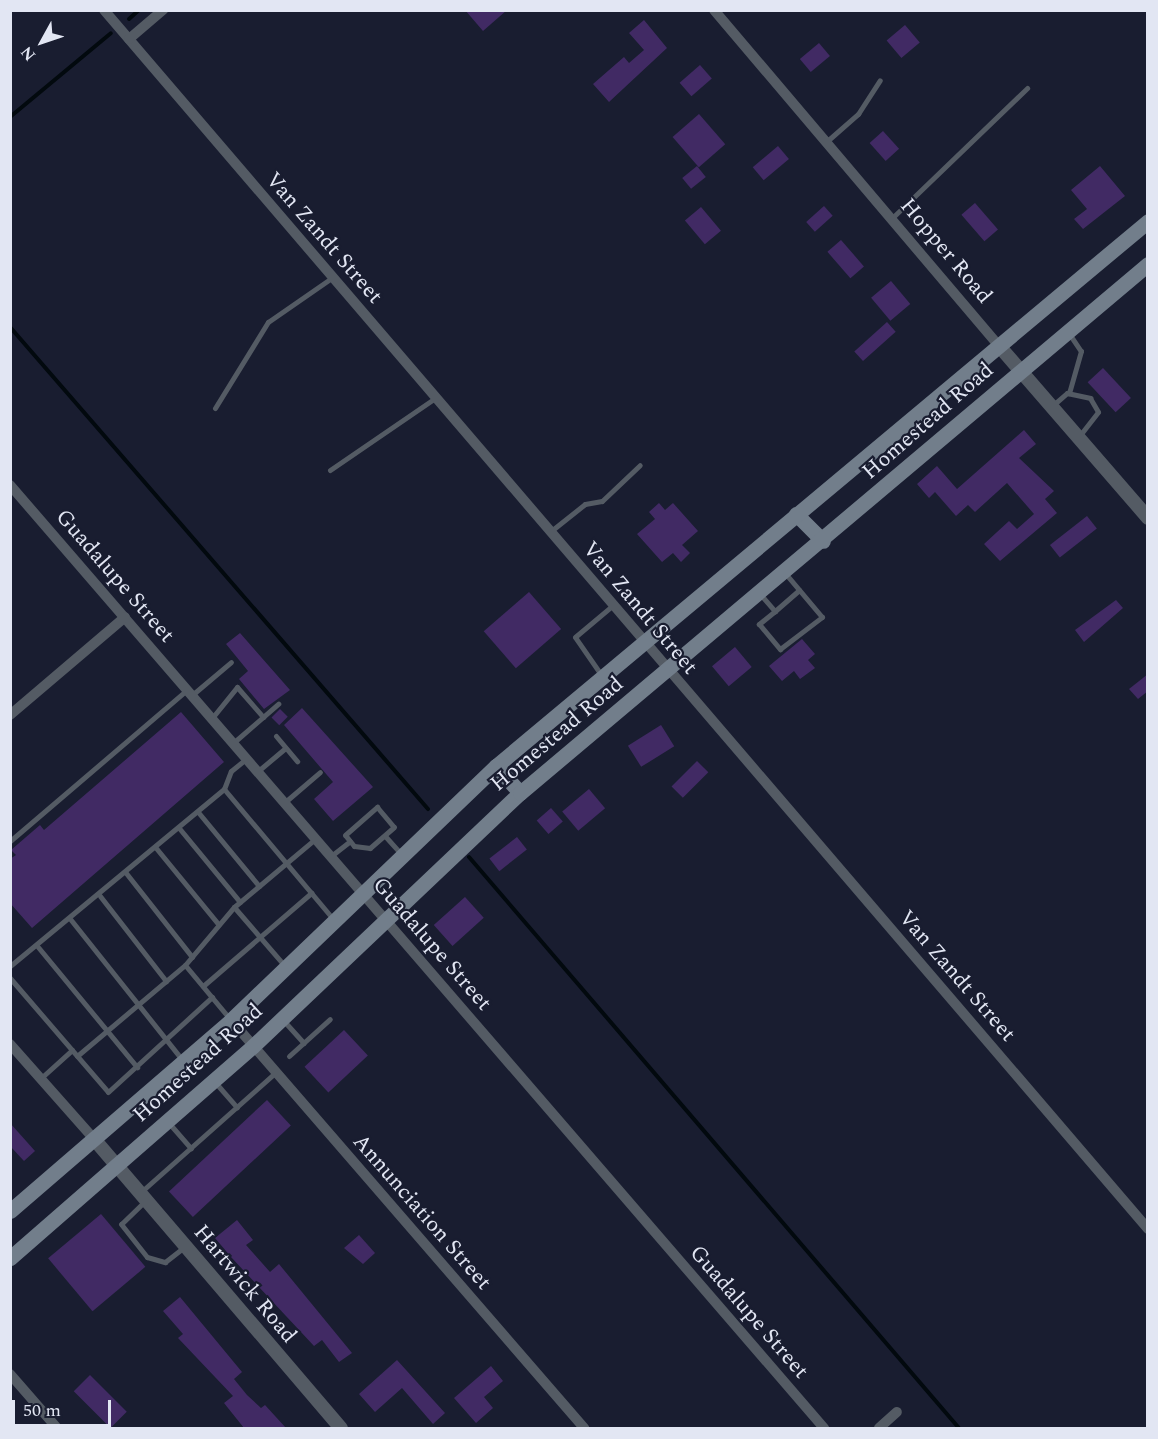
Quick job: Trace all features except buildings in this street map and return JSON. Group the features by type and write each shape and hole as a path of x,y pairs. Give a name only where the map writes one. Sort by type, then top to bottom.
{"main road":[{"name":"Homestead Road","path":"10,1211 231,1020 496,766 1148,221"},
{"name":"Homestead Road","path":"10,1257 118,1166 253,1046 520,793 823,541 1148,264"},
{"path":"796,514 823,541"},
{"path":"496,766 520,793"}],"street":[{"name":"Van Zandt Street","path":"104,10 612,606 1148,1229"},
{"path":"129,39 163,10"},
{"name":"Hopper Road","path":"714,10 1148,518"},
{"name":"Guadalupe Street","path":"10,485 824,1428"},
{"path":"10,715 125,617"},
{"name":"Annunciation Street","path":"231,1020 584,1428"},
{"path":"10,1044 93,1139"},
{"name":"Hartwick Road","path":"93,1139 341,1428"},
{"path":"10,1374 57,1428"},
{"path":"879,1428 897,1412"}],"lane":[{"path":"826,142 858,114 880,80"},
{"path":"891,219 1027,88"},
{"path":"214,408 268,322 333,277"},
{"path":"1051,406 1069,393 1081,351 1068,331"},
{"path":"1069,393 1090,398 1098,412 1078,437"},
{"path":"330,470 435,398"},
{"path":"550,532 585,504 602,501 640,465"},
{"path":"785,573 822,617 780,649 759,624 799,590"},
{"path":"760,594 775,611"},
{"path":"603,678 575,637 612,606"},
{"path":"10,841 189,692 231,662"},
{"path":"212,718 237,687 263,717"},
{"path":"233,743 278,704"},
{"path":"276,736 297,761"},
{"path":"258,771 285,747"},
{"path":"10,966 71,920 225,789 231,771 247,758"},
{"path":"285,802 320,771"},
{"path":"225,789 335,921"},
{"path":"377,807 394,827 385,836 370,848 350,841 345,835 377,807"},
{"path":"198,812 259,886"},
{"path":"179,828 240,902"},
{"path":"385,836 402,855"},
{"path":"77,1056 185,965 234,907 316,838"},
{"path":"331,856 350,841"},
{"path":"156,848 219,925"},
{"path":"126,873 192,957"},
{"path":"203,986 311,893"},
{"path":"100,896 166,981"},
{"path":"234,907 286,967"},
{"path":"71,920 184,1062"},
{"path":"38,947 137,1067"},
{"path":"185,965 231,1020"},
{"path":"10,978 108,1092 212,998"},
{"path":"282,1018 304,1043"},
{"path":"289,1056 330,1018"},
{"path":"40,1078 72,1050"},
{"path":"186,1246 160,1263 129,1235 122,1221 191,1148 276,1072"},
{"path":"214,1081 237,1107"},
{"path":"168,1121 191,1148"}],"waterway":[{"path":"129,19 139,10"},
{"path":"10,117 111,33"},
{"path":"10,327 428,809"},
{"path":"469,857 959,1428"}]}
